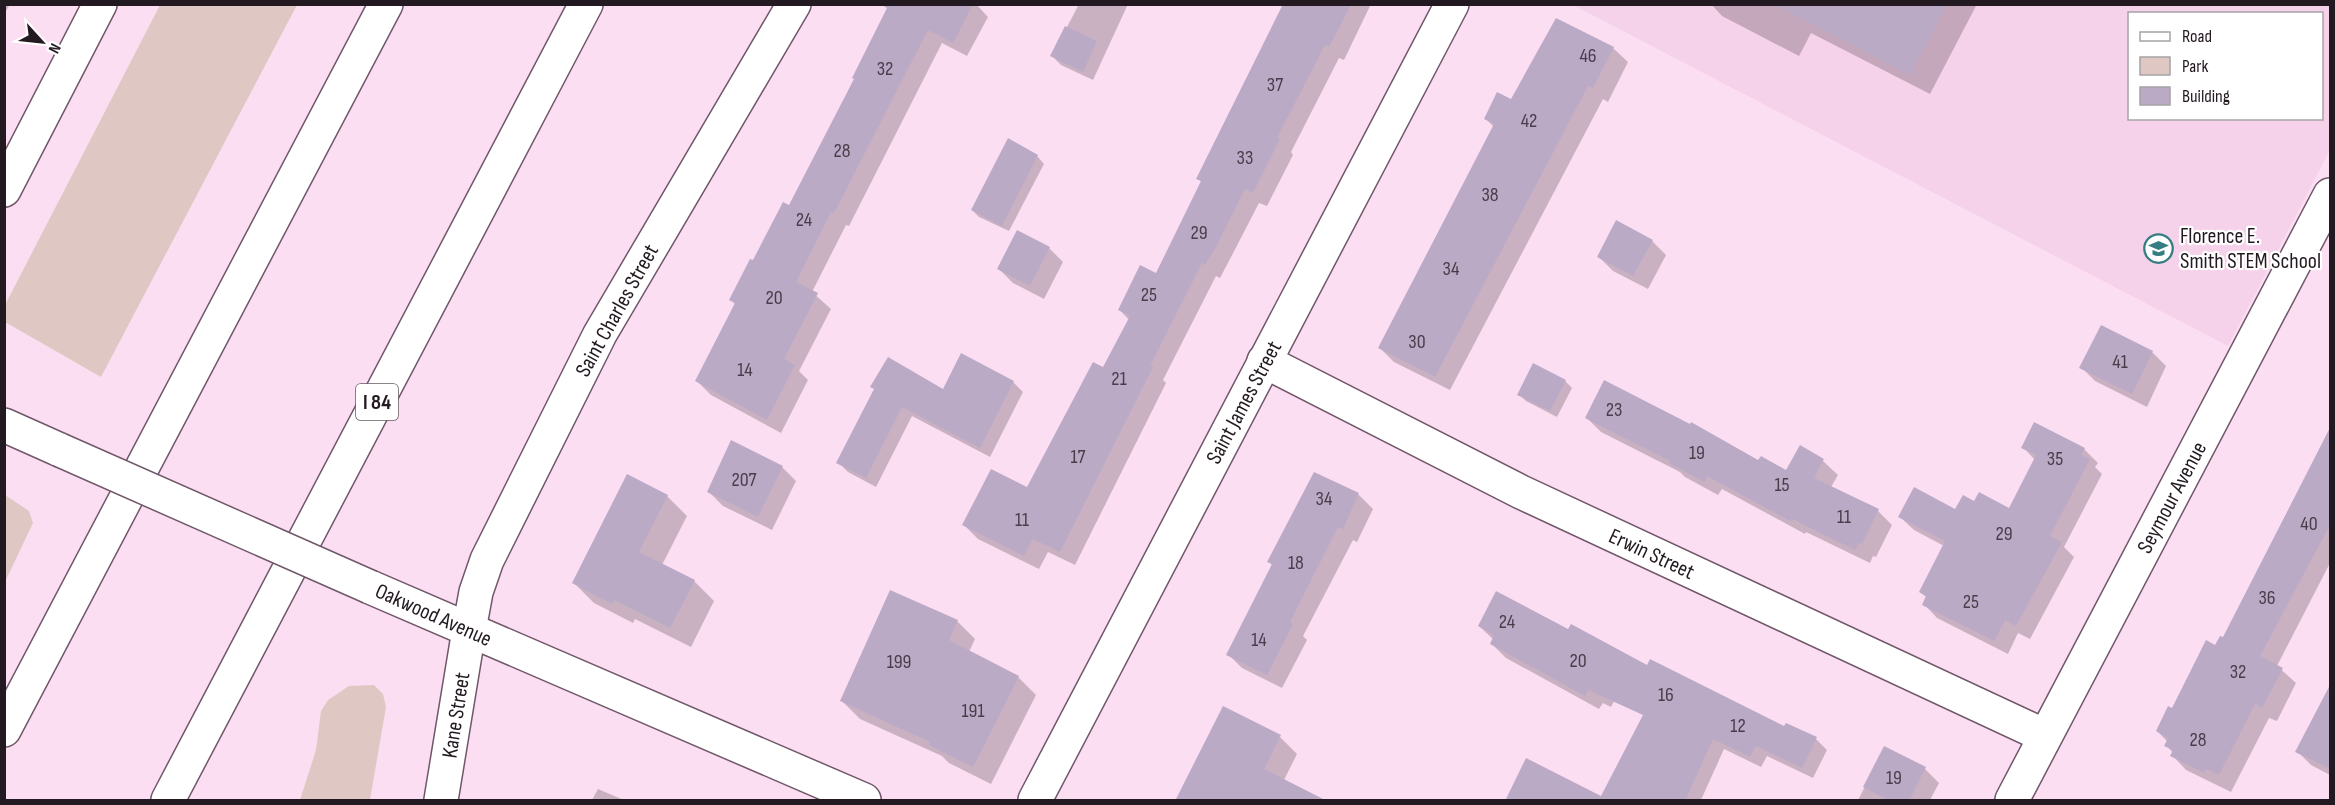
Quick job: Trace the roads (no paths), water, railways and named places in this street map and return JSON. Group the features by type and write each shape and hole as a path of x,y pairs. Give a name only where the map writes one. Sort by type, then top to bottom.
{"main road":[{"path":"4,190 100,4"},
{"path":"4,730 386,4"},
{"name":"I 84","path":"168,801 586,4"},
{"name":"Saint Charles Street","path":"469,630 476,592 487,560 600,334 794,4"},
{"name":"Saint James Street","path":"1035,801 1452,4"},
{"name":"Seymour Avenue","path":"2012,801 2331,195"},
{"name":"Erwin Street","path":"1264,361 1521,492 2045,736"},
{"name":"Oakwood Avenue","path":"4,425 370,587 864,801"},
{"name":"Kane Street","path":"441,801 469,630"}],"place":[{"name":"Florence E. Smith STEM School","path":"2159,248"}]}
